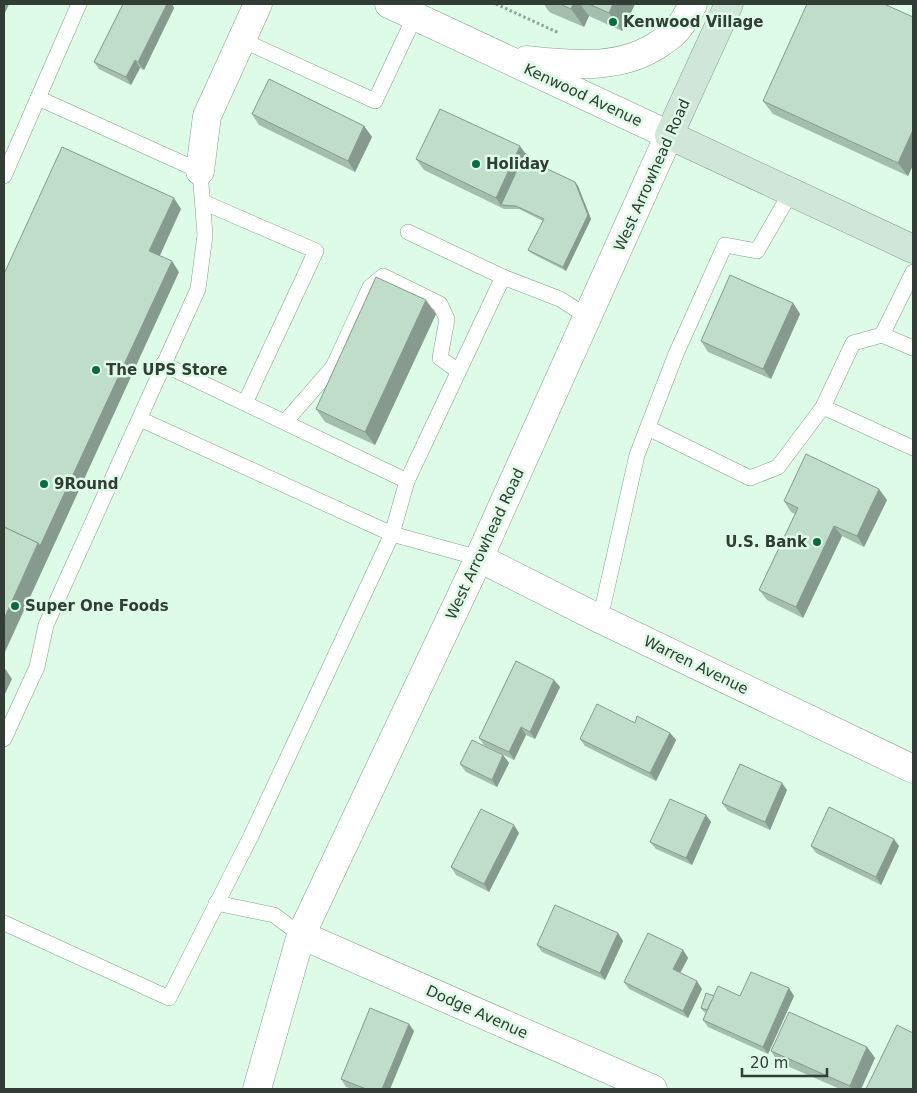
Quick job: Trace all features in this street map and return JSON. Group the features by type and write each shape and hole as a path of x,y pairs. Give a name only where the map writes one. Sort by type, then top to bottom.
{"main road":[{"name":"West Arrowhead Road","path":"669,135 730,4"},
{"name":"Kenwood Avenue","path":"669,135 913,249"}],"street":[{"path":"200,171 207,116 258,4"},
{"name":"Kenwood Avenue","path":"389,4 669,135"},
{"path":"504,57 590,65 606,64 626,59 646,52 670,36 678,29 693,4"},
{"name":"West Arrowhead Road","path":"257,1089 301,935 479,558 669,135"},
{"name":"Warren Avenue","path":"479,558 600,619 911,761"},
{"name":"Dodge Avenue","path":"301,935 653,1089"}],"lane":[{"path":"4,176 79,4"},
{"path":"242,40 375,101 415,16"},
{"path":"4,739 37,667 46,625 198,289 206,235 200,171 38,98"},
{"path":"600,619 637,454 676,354 725,245 757,251 791,192"},
{"path":"202,202 316,251 245,404"},
{"path":"408,232 503,277 560,299 588,317"},
{"path":"882,335 913,272"},
{"path":"285,422 333,367 370,287 383,276 440,304 447,319 440,358 458,371"},
{"path":"4,923 169,998 251,836 392,534 407,481 503,277"},
{"path":"648,428 750,478 778,467 823,407 853,343 882,335 913,348"},
{"path":"163,364 407,481"},
{"path":"823,407 913,448"},
{"path":"140,418 392,534 479,558"},
{"path":"216,903 274,915 301,935"}],"path":[{"path":"496,4 559,33"}],"building":[{"path":"123,4 167,4 138,62 135,60 126,77 94,62"},
{"path":"560,4 573,4 571,9"},
{"path":"589,4 613,4 609,13"},
{"path":"807,4 884,4 913,17 913,130 898,163 763,101"},
{"path":"269,79 364,126 348,161 252,114"},
{"name":"Holiday","path":"440,109 520,146 496,198 416,159"},
{"path":"62,147 174,198 149,251 172,261 40,546 38,543 4,527 4,274"},
{"name":"Holiday","path":"525,153 539,165 575,182 588,215 563,267 528,250 544,219 516,206 501,205"},
{"path":"730,275 793,303 763,369 701,341"},
{"path":"376,277 426,300 365,432 316,409"},
{"name":"U.S. Bank","path":"806,454 879,489 857,536 834,526 796,607 759,590 798,508 784,501"},
{"path":"4,527 38,543 4,619"},
{"path":"516,661 554,680 530,732 521,727 509,752 479,738"},
{"path":"597,704 635,723 637,716 670,733 650,773 580,739"},
{"path":"472,740 503,755 492,780 460,764"},
{"path":"740,764 782,783 765,822 722,803"},
{"path":"670,799 706,815 686,858 650,842"},
{"path":"829,807 894,839 876,877 811,846"},
{"path":"481,809 514,825 484,884 451,867"},
{"path":"555,905 618,933 600,973 537,945"},
{"path":"648,933 683,950 673,969 697,981 683,1011 624,982"},
{"path":"751,972 789,988 763,1047 703,1020 718,986 740,996"},
{"path":"706,993 714,996 707,1010 701,1008"},
{"path":"370,1008 409,1024 382,1089 366,1089 341,1079"},
{"path":"789,1012 867,1047 850,1086 771,1051"},
{"path":"897,1025 913,1033 913,1089 866,1089"}],"place":[{"name":"Kenwood Village","path":"613,22"},
{"name":"Holiday","path":"476,164"},
{"name":"The UPS Store","path":"96,370"},
{"name":"9Round","path":"44,484"},
{"name":"U.S. Bank","path":"817,542"},
{"name":"Super One Foods","path":"15,606"}]}
